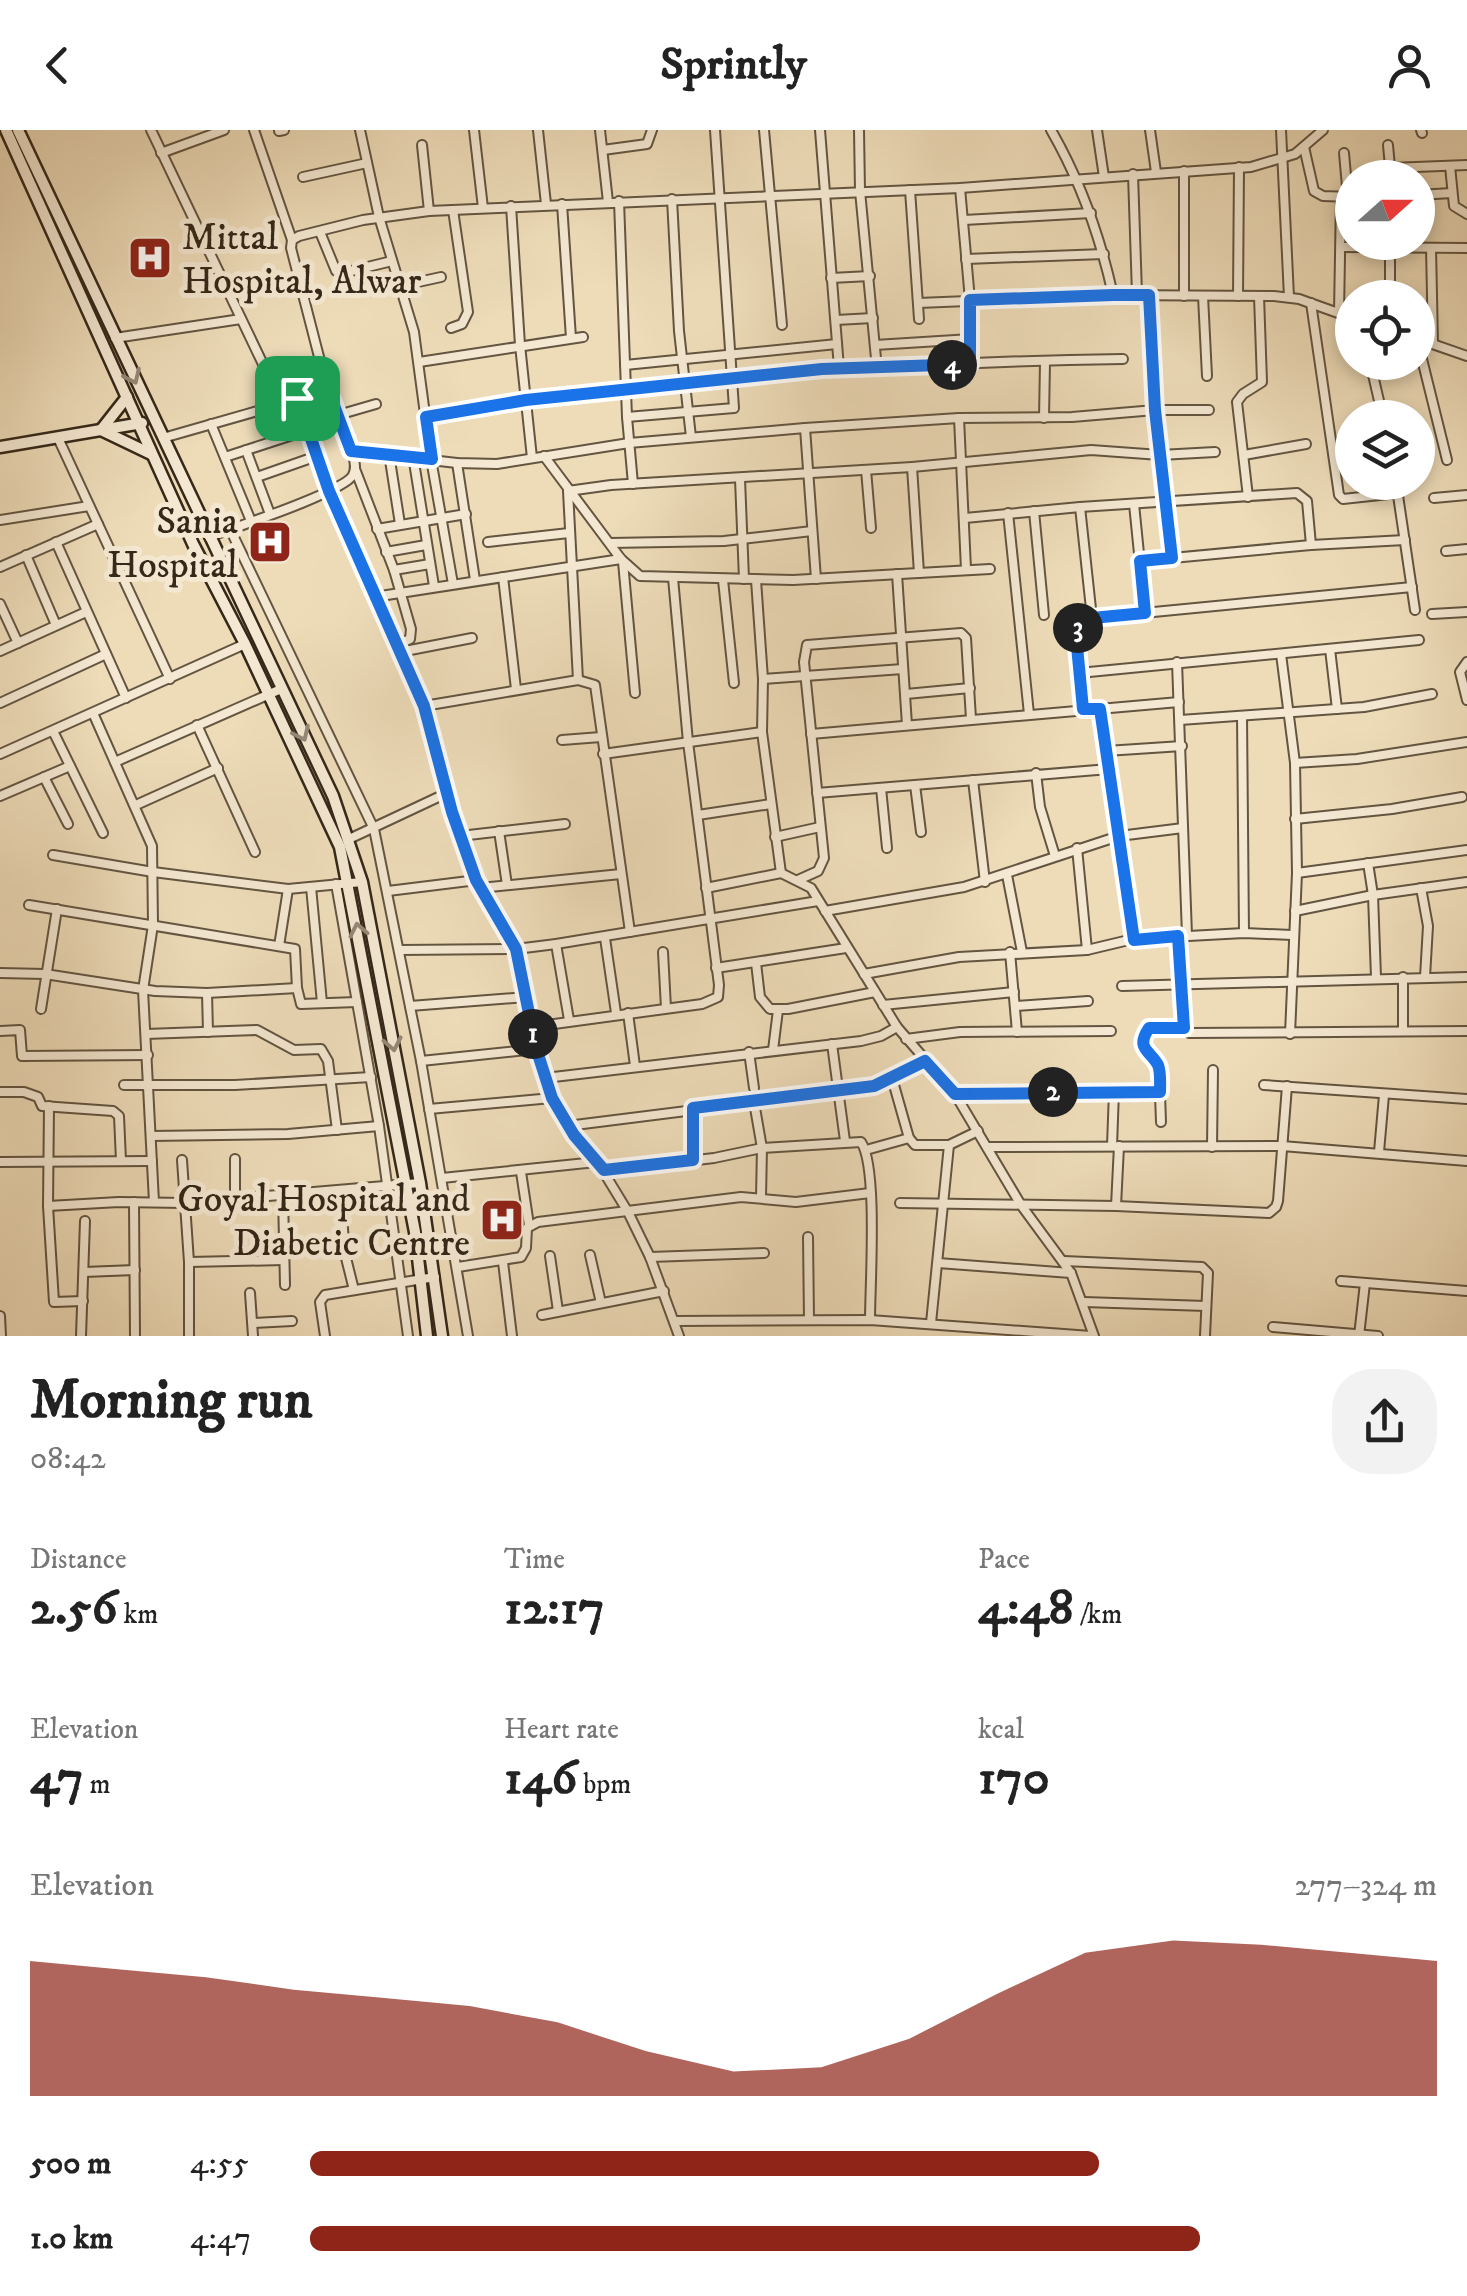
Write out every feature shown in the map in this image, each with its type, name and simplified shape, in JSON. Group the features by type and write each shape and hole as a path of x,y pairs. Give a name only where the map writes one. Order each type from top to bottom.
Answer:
{"main road":[{"path":"6,130 152,455 340,848 407,1184 427,1336"},
{"path":"18,130 333,796 349,839 362,882 420,1183 442,1336"},
{"path":"100,430 127,397"},
{"path":"0,447 154,420"},
{"path":"100,430 152,455"}],"street":[{"path":"151,130 282,404"},
{"path":"161,153 224,130"},
{"path":"254,130 292,240 326,384 394,570 412,636 398,648"},
{"path":"360,130 379,218 414,332 454,584"},
{"path":"474,130 484,208"},
{"path":"538,130 546,204"},
{"path":"600,130 608,202"},
{"path":"603,150 647,144 652,130"},
{"path":"627,417 734,408 715,130"},
{"path":"764,130 782,325"},
{"path":"820,130 839,368"},
{"path":"859,130 860,192 877,369"},
{"path":"1052,130 1091,213 1113,295"},
{"path":"1098,130 1104,177"},
{"path":"1150,130 1156,172"},
{"path":"1281,130 1289,297"},
{"path":"292,240 379,218 453,210 960,188 1239,167 1284,159 1323,130"},
{"path":"422,145 429,212"},
{"path":"1388,145 1389,160"},
{"path":"1304,147 1314,190 1335,197"},
{"path":"1344,153 1344,160"},
{"path":"303,177 367,163"},
{"path":"1435,168 1467,164"},
{"path":"1450,166 1456,210 1467,214"},
{"path":"1238,296 1239,167"},
{"path":"1184,170 1184,296"},
{"path":"1133,174 1137,294"},
{"path":"960,188 970,300 970,364"},
{"path":"910,190 919,319"},
{"path":"1435,194 1452,194"},
{"path":"672,199 682,359 692,437"},
{"path":"619,202 632,484"},
{"path":"562,204 570,338"},
{"path":"511,206 532,458"},
{"path":"450,328 466,320 468,312 453,210"},
{"path":"964,220 1091,213"},
{"path":"320,232 336,271 392,261"},
{"path":"1435,248 1467,248"},
{"path":"966,259 1104,254"},
{"path":"831,278 870,276"},
{"path":"400,286 441,278"},
{"path":"918,303 1137,294 1259,296 1289,297 1335,312"},
{"path":"1149,295 1155,410 1172,558"},
{"path":"1203,296 1207,376"},
{"path":"1248,497 1237,402 1262,382 1259,296"},
{"path":"1311,303 1335,468"},
{"path":"836,320 873,318"},
{"path":"115,338 240,319"},
{"path":"418,362 583,337"},
{"path":"876,345 972,338"},
{"path":"625,365 838,344"},
{"path":"1435,344 1467,356"},
{"path":"426,417 526,400 839,368 1123,359"},
{"path":"1044,418 1045,362"},
{"path":"1428,380 1447,460"},
{"path":"162,438 282,404 326,384"},
{"path":"297,398 329,491 424,706 460,836 478,884 516,949 536,1048 552,1098 568,1126 604,1170 628,1212 664,1291 679,1336"},
{"path":"338,415 376,404"},
{"path":"351,451 497,464 629,443 805,428 958,418 1209,410"},
{"path":"958,418 966,569"},
{"path":"211,424 251,522"},
{"path":"805,428 816,579"},
{"path":"225,457 308,430"},
{"path":"58,438 170,679"},
{"path":"1244,454 1306,444"},
{"path":"246,450 270,514"},
{"path":"568,491 1091,450 1160,455 1215,452"},
{"path":"389,454 400,524"},
{"path":"257,478 317,456"},
{"path":"413,456 434,586"},
{"path":"544,456 622,560 640,576 816,579 990,568"},
{"path":"457,463 476,580"},
{"path":"912,467 919,573"},
{"path":"209,537 329,491 352,477 355,469"},
{"path":"866,470 871,528"},
{"path":"740,479 744,579"},
{"path":"568,491 578,680"},
{"path":"965,518 1080,507 1303,495 1309,507 1311,544"},
{"path":"1435,498 1467,495"},
{"path":"1399,500 1415,610"},
{"path":"1134,504 1145,613"},
{"path":"0,520 89,506"},
{"path":"1080,507 1092,618"},
{"path":"1034,511 1044,616"},
{"path":"377,529 466,514"},
{"path":"1008,514 1029,714"},
{"path":"0,567 98,524"},
{"path":"230,529 374,829 400,950 468,1336"},
{"path":"610,543 742,540 812,532"},
{"path":"488,542 569,533"},
{"path":"1140,561 1311,544 1405,540"},
{"path":"56,542 126,698"},
{"path":"386,552 426,545"},
{"path":"1446,551 1467,549"},
{"path":"26,555 56,625"},
{"path":"374,597 622,560"},
{"path":"622,560 635,693"},
{"path":"394,570 430,564"},
{"path":"897,574 907,725"},
{"path":"503,576 516,689"},
{"path":"532,1026 715,1000 719,992 672,578"},
{"path":"724,580 734,682"},
{"path":"756,580 763,679 762,732 781,873"},
{"path":"1083,709 1077,630 1092,618 1412,587"},
{"path":"0,604 18,642"},
{"path":"0,652 86,612"},
{"path":"1432,614 1467,612"},
{"path":"798,880 823,865 804,649 811,644 964,634 971,720"},
{"path":"398,648 472,638"},
{"path":"1079,673 1419,640"},
{"path":"0,754 245,644"},
{"path":"1330,649 1337,709"},
{"path":"0,703 106,654"},
{"path":"1281,654 1295,763 1297,873 1290,1034"},
{"path":"1177,662 1184,828 1184,1028"},
{"path":"1467,662 1460,672 1467,700"},
{"path":"763,679 904,668"},
{"path":"424,706 578,680 592,682 597,689 630,932"},
{"path":"906,694 970,688"},
{"path":"115,762 281,689"},
{"path":"1180,720 1337,709 1432,694"},
{"path":"811,734 1180,702"},
{"path":"1100,709 1134,940"},
{"path":"93,713 152,846 153,925 143,990 154,1202"},
{"path":"1242,716 1244,933"},
{"path":"197,725 256,852"},
{"path":"53,731 103,833"},
{"path":"603,754 762,732"},
{"path":"562,740 601,737"},
{"path":"1295,763 1357,760 1467,742"},
{"path":"1106,751 1182,746"},
{"path":"0,796 70,766"},
{"path":"136,804 218,768"},
{"path":"817,793 1109,769"},
{"path":"1036,774 1040,808 1055,856"},
{"path":"44,777 68,824"},
{"path":"973,780 985,882"},
{"path":"915,785 921,832"},
{"path":"881,788 887,848"},
{"path":"349,839 447,793"},
{"path":"1296,819 1462,797"},
{"path":"698,815 770,804"},
{"path":"460,836 565,824"},
{"path":"775,838 820,827"},
{"path":"825,911 985,882 1119,836 1184,828"},
{"path":"499,831 507,885"},
{"path":"1078,848 1087,950"},
{"path":"1297,873 1467,850"},
{"path":"54,854 288,890 362,882"},
{"path":"1368,863 1376,978"},
{"path":"675,1321 870,1320 931,1323 984,1332 1093,1336 1084,1302 1064,1261 1021,1205 955,1094 896,1027 810,888 781,873 706,888"},
{"path":"388,891 620,874"},
{"path":"1007,874 1022,952"},
{"path":"1295,912 1373,895 1467,882"},
{"path":"336,884 379,1126 408,1336"},
{"path":"311,887 322,1003"},
{"path":"1421,888 1428,926 1424,977"},
{"path":"279,946 288,890"},
{"path":"400,950 516,949 605,938 818,901"},
{"path":"30,905 295,949 301,1004 357,1002"},
{"path":"41,1009 57,909"},
{"path":"864,974 959,957 1087,950 1183,935 1292,935"},
{"path":"605,938 616,1013"},
{"path":"556,944 568,1020"},
{"path":"716,968 846,948"},
{"path":"663,952 666,1008"},
{"path":"1010,952 1017,1032"},
{"path":"756,963 760,996 770,1009 875,992"},
{"path":"0,973 45,974 143,990 206,993 297,988"},
{"path":"1402,977 1403,1030"},
{"path":"1122,986 1467,977"},
{"path":"883,1006 1014,992"},
{"path":"206,993 208,1032"},
{"path":"410,1006 526,997"},
{"path":"1016,1006 1088,1001"},
{"path":"772,1050 778,1010"},
{"path":"628,1013 634,1066"},
{"path":"545,1078 871,1039 896,1027"},
{"path":"1161,1122 1158,1066 1145,1052 1145,1032 1153,1027 1184,1028 1194,1034 1467,1031"},
{"path":"0,1031 20,1030 22,1056 148,1055"},
{"path":"146,1034 257,1030 294,1050 321,1050 327,1056 337,1130"},
{"path":"906,1039 960,1032 1111,1031"},
{"path":"832,1044 845,1141"},
{"path":"420,1061 536,1048"},
{"path":"750,1052 754,1088"},
{"path":"568,1126 874,1086 925,1061"},
{"path":"1212,1147 1213,1070"},
{"path":"124,1085 371,1078"},
{"path":"892,1078 909,1138 915,1145 949,1144 978,1131"},
{"path":"1264,1085 1467,1099"},
{"path":"900,1203 1273,1212 1278,1201 1287,1086"},
{"path":"1114,1091 1116,1206"},
{"path":"0,1092 24,1092 38,1097 42,1106 117,1113 122,1161"},
{"path":"955,1094 1160,1092"},
{"path":"1379,1152 1384,1095"},
{"path":"429,1110 552,1098"},
{"path":"754,1102 762,1148 761,1198"},
{"path":"49,1106 48,1206 54,1302 83,1301"},
{"path":"693,1108 693,1160"},
{"path":"150,1136 379,1126"},
{"path":"866,1150 909,1138"},
{"path":"604,1170 762,1148 862,1142 870,1193 870,1320"},
{"path":"931,1323 949,1144"},
{"path":"987,1147 1282,1146 1467,1161"},
{"path":"235,1159 235,1199"},
{"path":"182,1160 189,1336"},
{"path":"0,1162 152,1161"},
{"path":"442,1178 596,1162"},
{"path":"458,1267 515,1260 524,1252 529,1225 521,1172"},
{"path":"48,1206 185,1203 420,1183"},
{"path":"340,1191 345,1254 354,1290"},
{"path":"529,1225 741,1196 796,1202 870,1193"},
{"path":"283,1195 285,1285"},
{"path":"134,1202 135,1336"},
{"path":"81,1336 85,1222"},
{"path":"808,1238 809,1320"},
{"path":"650,1257 764,1253"},
{"path":"590,1255 601,1303"},
{"path":"550,1256 558,1312"},
{"path":"189,1262 284,1260"},
{"path":"1064,1261 1202,1267 1208,1273 1205,1336"},
{"path":"503,1262 512,1336"},
{"path":"938,1263 1071,1273"},
{"path":"84,1272 134,1270"},
{"path":"324,1336 321,1298 435,1277"},
{"path":"1341,1281 1467,1291"},
{"path":"1359,1335 1364,1283"},
{"path":"542,1315 664,1291"},
{"path":"250,1293 253,1336"},
{"path":"1084,1302 1206,1306"},
{"path":"0,1316 1,1336"},
{"path":"253,1323 292,1321"},
{"path":"1273,1327 1378,1336"}],"place":[{"name":"Mittal Hospital, Alwar","path":"150,258"},
{"name":"Sania Hospital","path":"270,542"},
{"name":"Goyal Hospital and Diabetic Centre","path":"502,1220"}],"route":[{"path":"1149,295 1155,410 1172,558 1140,561 1145,613 1092,618 1081,623 1076,636 1083,709 1100,709 1134,940 1178,936 1184,1028 1149,1028 1144,1036 1145,1052 1158,1066 1160,1092 955,1094 925,1061 883,1083 862,1089 693,1108 693,1160 604,1170 574,1135 552,1098 536,1048 516,949 476,880 452,812 424,706 329,491 297,398 326,384 351,451 432,459 426,417 526,400 822,369 970,364 970,300 1149,295"}]}
